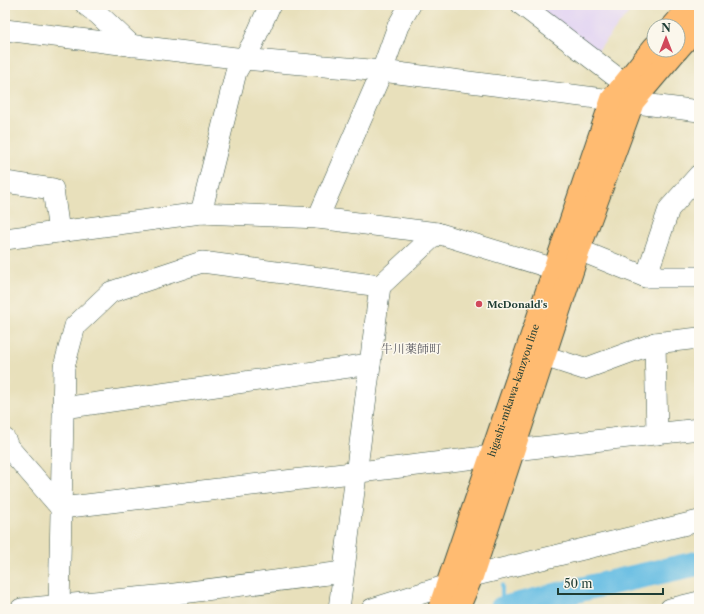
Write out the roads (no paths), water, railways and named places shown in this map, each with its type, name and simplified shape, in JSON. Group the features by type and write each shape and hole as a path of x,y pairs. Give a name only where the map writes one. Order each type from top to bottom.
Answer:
{"main road":[{"name":"higashi-mikawa-kanzyou line","path":"686,38 691,5"},
{"name":"higashi-mikawa-kanzyou line","path":"455,593 492,456 555,269 623,95 647,58"},
{"name":"higashi-mikawa-kanzyou line","path":"455,593 514,450 579,250 623,95 664,58"}],"street":[{"path":"86,5 98,14 132,46"},
{"path":"318,218 382,71 398,26 410,5"},
{"path":"522,5 623,95"},
{"path":"201,213 236,72 253,43 268,6"},
{"path":"5,30 244,59 623,95 699,111"},
{"path":"5,182 53,189 59,232"},
{"path":"646,277 669,209 695,185"},
{"path":"5,239 201,213 318,218 437,233 555,269"},
{"path":"339,609 380,286 437,233"},
{"path":"579,250 646,277 699,277"},
{"path":"59,607 64,367 75,326 111,292 202,262 380,286"},
{"path":"544,356 584,369 655,343 699,338"},
{"path":"655,343 657,434"},
{"path":"63,408 370,364"},
{"path":"60,508 492,456 514,450 699,429"},
{"path":"6,446 60,508"},
{"path":"372,609 455,593 699,521"},
{"path":"21,609 59,607 167,595 343,572"},
{"path":"670,609 699,602"}],"waterway":[{"path":"502,609 582,589 699,563"},
{"path":"502,585 502,609"}],"place":[{"name":"McDonald's","path":"479,304"}],"district":[{"name":"牛川薬師町","path":"411,348"}]}
